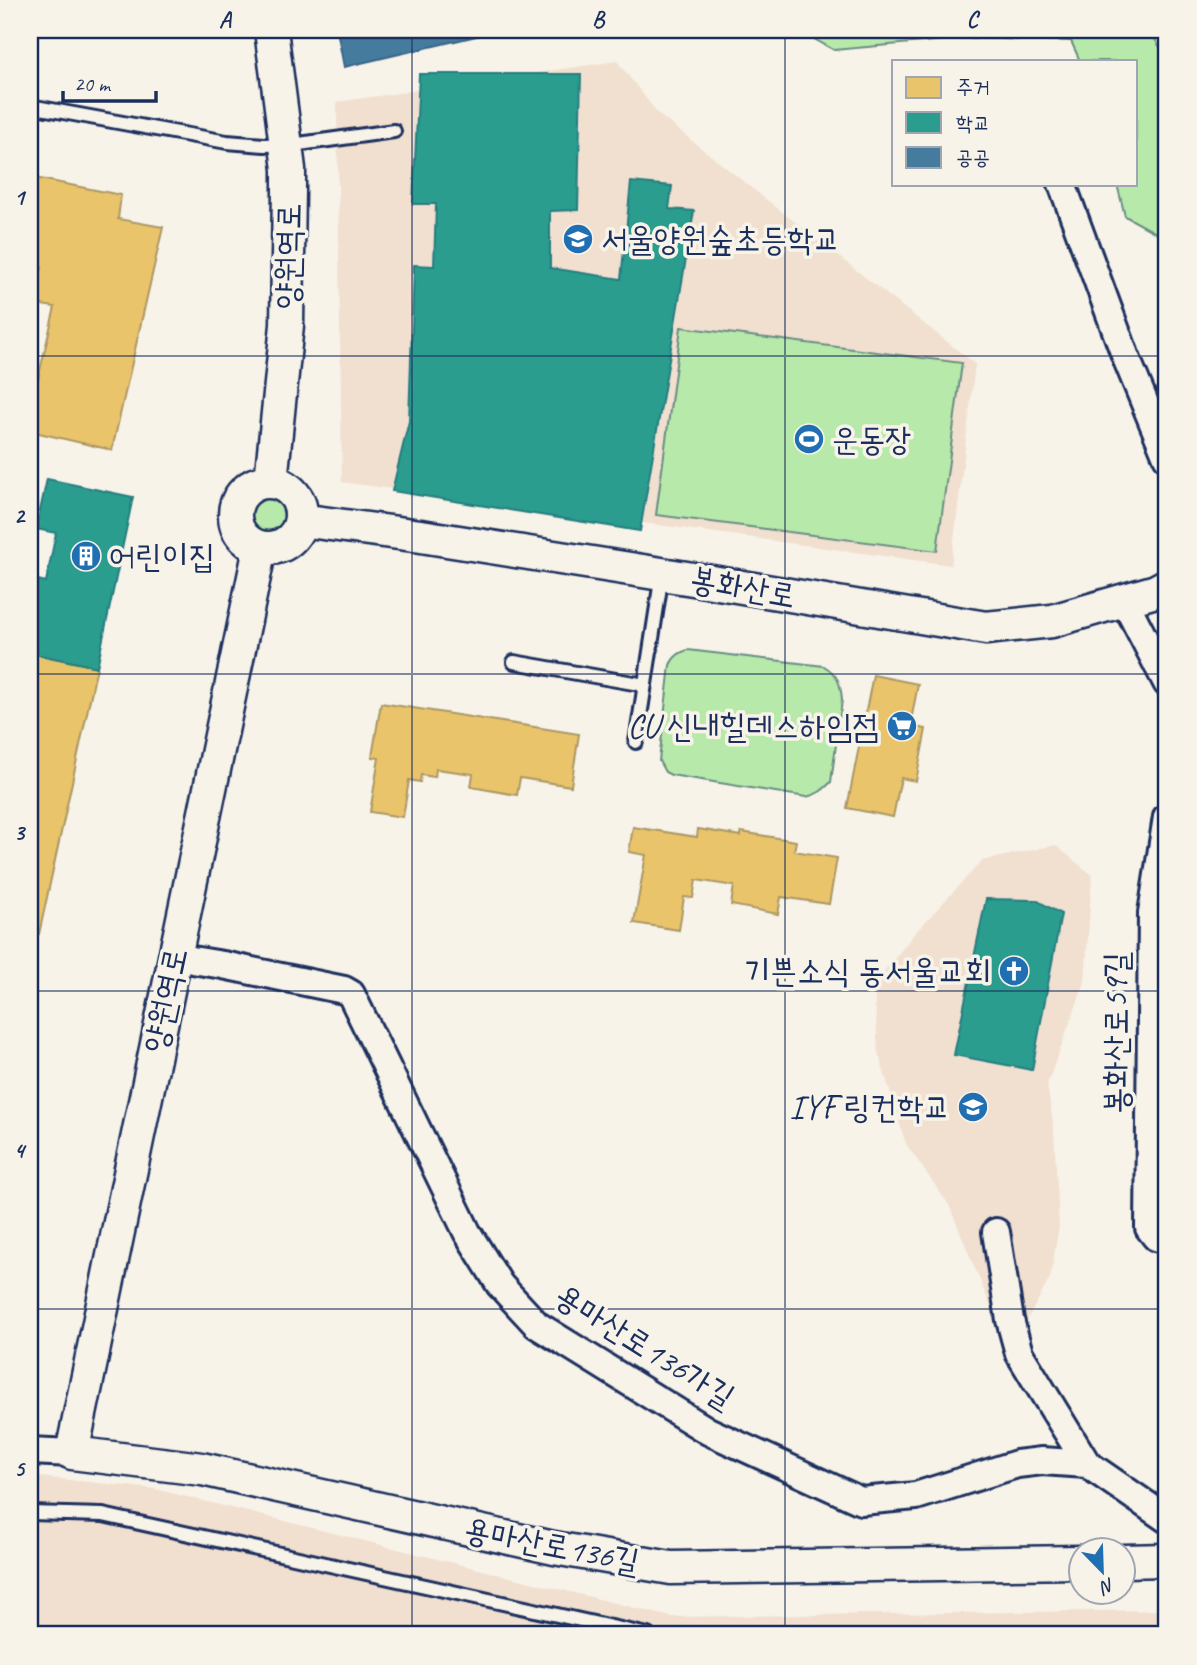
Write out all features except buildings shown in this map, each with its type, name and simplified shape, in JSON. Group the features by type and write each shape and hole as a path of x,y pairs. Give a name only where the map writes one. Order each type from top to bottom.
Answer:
{"street":[{"name":"양원역로","path":"271,30 289,169 287,325 271,481"},
{"path":"1063,186 1125,355 1167,457"},
{"path":"271,481 291,489 308,521 282,545 260,548 250,544 242,536 234,515 241,495 260,482 271,481"},
{"name":"봉화산로","path":"308,521 662,574 986,628 1052,621 1156,591 1167,585"},
{"name":"양원역로","path":"72,1453 260,548"},
{"path":"1124,600 1167,683"},
{"name":"봉화산로59길","path":"1167,817 1165,846 1152,913 1159,1038 1149,1228 1156,1237 1167,1241"},
{"name":"용마산로136가길","path":"174,957 344,990 351,994 467,1233 500,1285 537,1325 708,1431 861,1501 916,1496 1017,1464 1042,1461 1087,1464"},
{"path":"996,1232 1010,1320 1019,1353 1087,1464 1167,1519"},
{"name":"용마산로136길","path":"30,1451 72,1453 202,1469 554,1548 671,1568 1068,1562"},
{"path":"1138,1561 1167,1560"}],"lane":[{"path":"30,106 227,142 264,145 299,144 394,131"},
{"path":"636,742 662,574"},
{"path":"514,662 645,685"},
{"path":"30,1513 103,1515 648,1635"}],"shaded area":[{"name":"서울양원숲초등학교","path":"617,61 658,114 975,364 951,565 342,482 337,102"},
{"name":"IYF 링컨학교","path":"1055,845 1092,875 1085,982 1047,1084 1054,1130 1059,1226 1050,1278 1016,1340 1004,1339 949,1205 906,1144 878,1052 874,984 914,934 982,861"},
{"path":"30,1476 155,1489 671,1617 1167,1610 1167,1635 30,1635"}],"green space":[{"path":"798,30 1149,30 1167,58 1167,239 1125,216 1118,186 1138,186 1138,60 1080,60 1071,41 967,38 834,50"},
{"name":"운동장","path":"681,327 962,363 937,551 656,515"},
{"path":"268,494 283,501 290,516 283,531 268,538 253,531 246,516 253,501"},
{"path":"688,650 824,666 833,673 840,685 842,700 831,782 820,792 806,797 665,772 659,761 670,665 677,655"}],"place":[{"name":"서울양원숲초등학교","path":"578,239"},
{"name":"운동장","path":"809,439"},
{"name":"어린이집","path":"86,556"},
{"name":"CU 신내힐데스하임점","path":"902,726"},
{"name":"기쁜소식 동서울교회","path":"1014,971"},
{"name":"IYF 링컨학교","path":"973,1107"}]}
